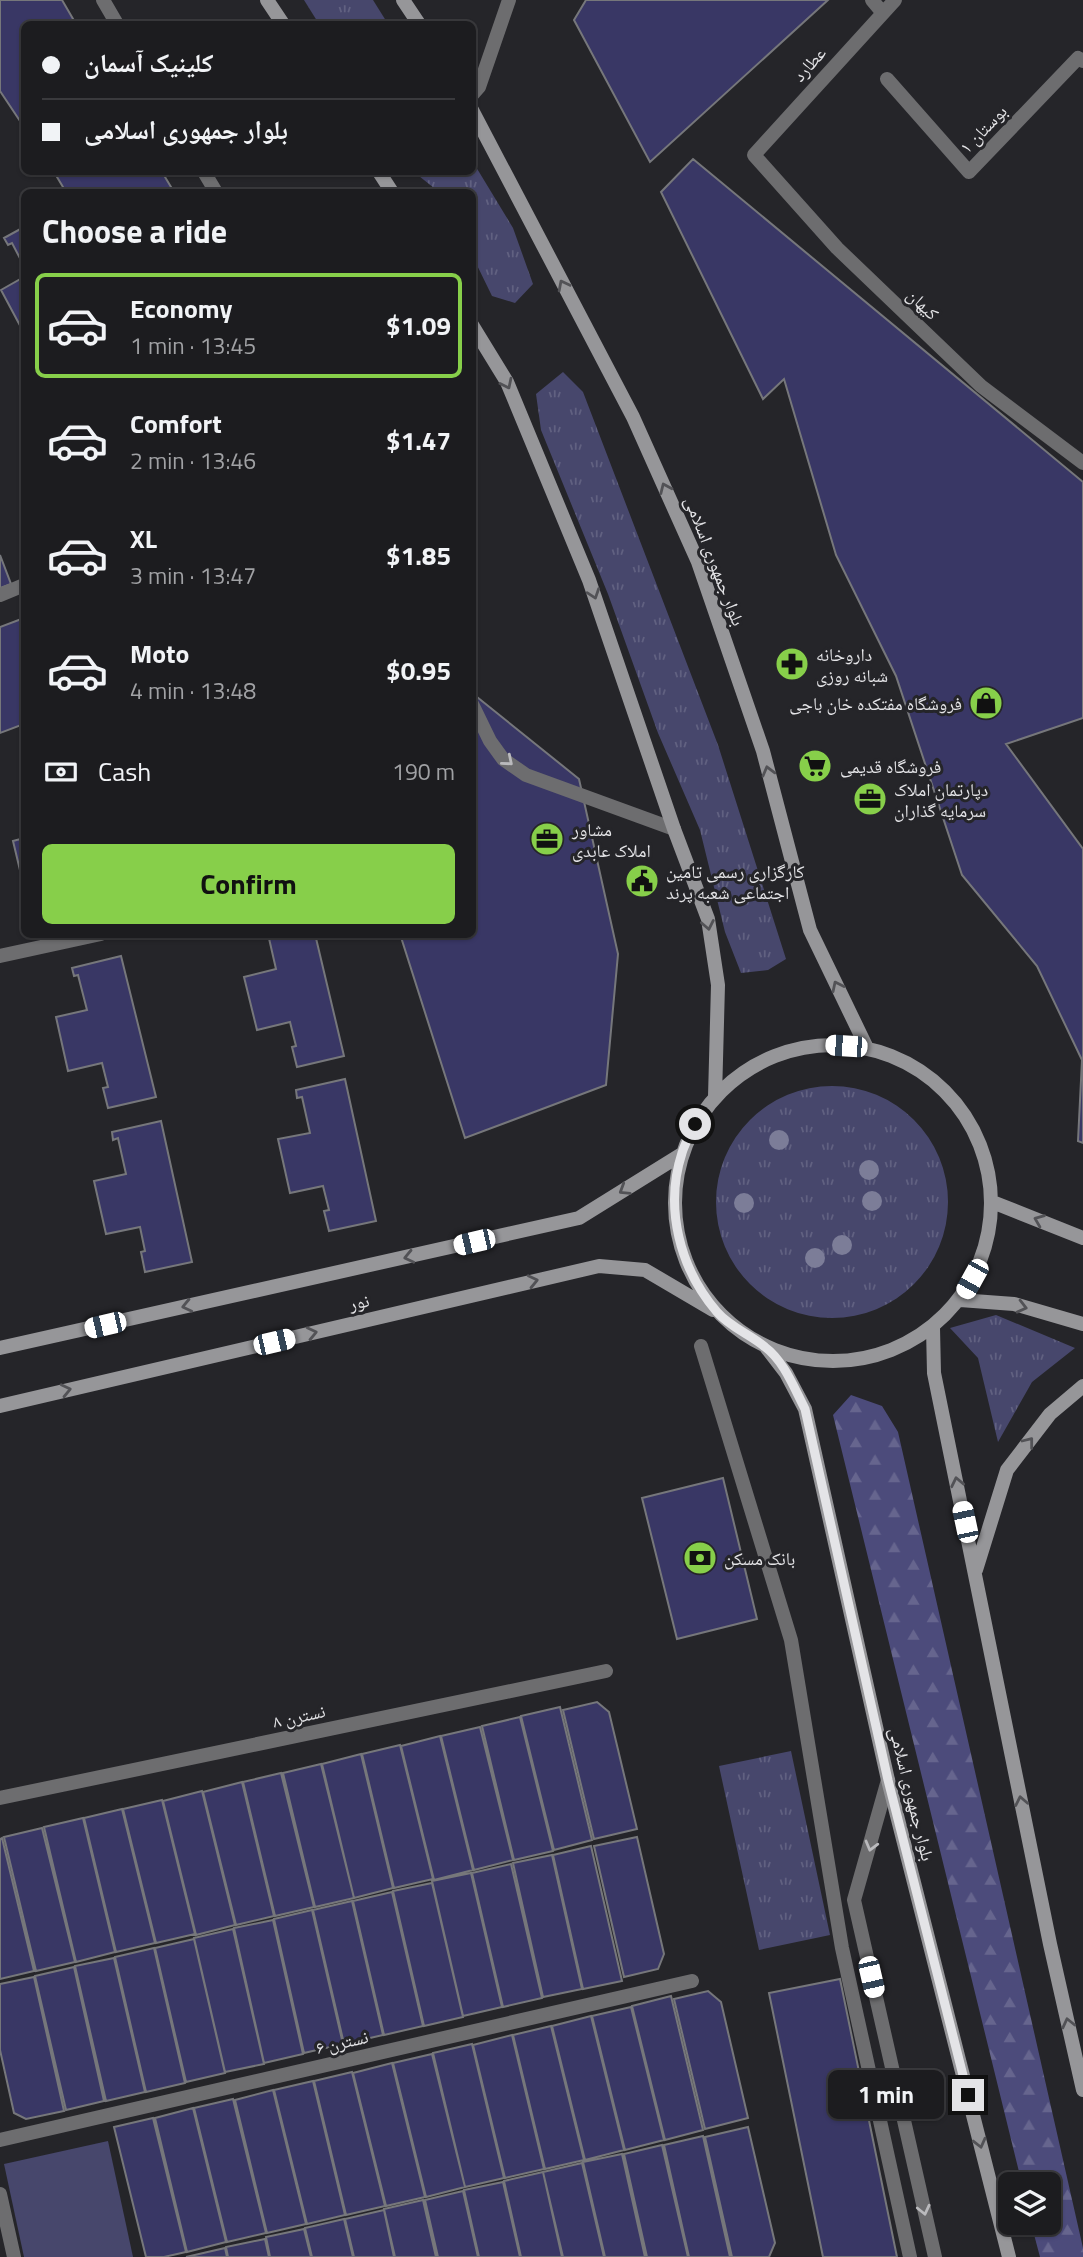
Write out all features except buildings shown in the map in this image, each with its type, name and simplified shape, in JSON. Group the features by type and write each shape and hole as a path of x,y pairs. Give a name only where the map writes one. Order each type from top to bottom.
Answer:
{"main road":[{"path":"267,0 281,21"},
{"path":"403,0 417,21"},
{"name":"بلوار جمهوری اسلامی","path":"476,118 633,417 698,562 763,751 810,930 867,1048"},
{"path":"476,332 507,382 589,580 674,829 708,919 718,985 715,1097"},
{"path":"826,1045 867,1048 909,1063 945,1090 972,1125 989,1166 995,1203 984,1258 960,1300 933,1328 895,1350 852,1361 808,1360 766,1347 740,1332 718,1313 693,1278 678,1238 674,1196 682,1154 695,1124 715,1097 747,1070 785,1052 826,1045"},
{"name":"نور","path":"0,1348 579,1218 682,1154"},
{"path":"995,1203 1083,1238"},
{"name":"نور","path":"0,1406 599,1266 645,1270 718,1313"},
{"path":"960,1300 1014,1304 1083,1324"},
{"path":"933,1328 934,1373 1050,1944 1083,2090"},
{"name":"بلوار جمهوری اسلامی","path":"766,1347 786,1373 805,1409 888,1780 1009,2257"},
{"path":"975,1571 1007,1469 1050,1414 1083,1386"}],"street":[{"path":"103,0 115,21"},
{"path":"476,90 509,0"},
{"path":"872,0 882,12"},
{"name":"عطارد","path":"754,155 895,0"},
{"name":"بوستان ۱","path":"887,79 969,172 1078,58 1083,61"},
{"name":"کیهان","path":"754,155 837,247 981,386 1083,463"},
{"path":"0,595 21,587"},
{"path":"476,712 503,760 526,775 674,829"},
{"path":"0,956 83,938"},
{"path":"701,1346 791,1640 842,1948 910,2257"},
{"name":"نسترن ۸","path":"0,1798 606,1671"},
{"path":"888,1780 854,1900 934,2257"},
{"name":"نسترن ۶","path":"0,2140 692,1981"},
{"path":"0,2194 14,2257"}],"green space":[{"path":"304,0 373,0 386,21 317,21"},
{"path":"476,167 513,228 533,284 515,303 492,296 476,263 476,189 435,189 418,175 476,175"},
{"path":"563,372 583,392 718,745 786,959 768,970 741,973 725,932 700,830 658,733 608,594 541,430 536,394"},
{"path":"832,1086 876,1095 914,1120 939,1158 948,1202 939,1246 914,1284 876,1309 832,1318 788,1309 750,1284 725,1246 716,1202 725,1158 750,1120 788,1095"},
{"path":"996,1315 1075,1348 1032,1382 998,1442 978,1358 950,1328"},
{"path":"851,1395 882,1406 898,1432 1083,2257 1040,2257 1034,2235 1061,2235 1061,2172 1019,2172 833,1415"},
{"path":"791,1751 830,1935 759,1950 719,1766"},
{"path":"108,2141 133,2257 24,2257 4,2164"}],"place":[{"name":"داروخانه شبانه روزی","path":"792,664"},
{"name":"فروشگاه مفتکده خان باجی","path":"986,703"},
{"name":"فروشگاه قدیمی","path":"815,766"},
{"name":"دپارتمان املاک سرمایه گذاران","path":"870,799"},
{"name":"مشاور املاک عابدی","path":"547,839"},
{"name":"کارگزاری رسمی تامین اجتماعی شعبه پرند","path":"642,881"},
{"name":"بانک مسکن","path":"700,1558"}],"route":[{"path":"695,1124 682,1154 674,1196 678,1238 693,1278 718,1313 740,1332 766,1347 786,1373 805,1409 888,1780 968,2095"}]}
